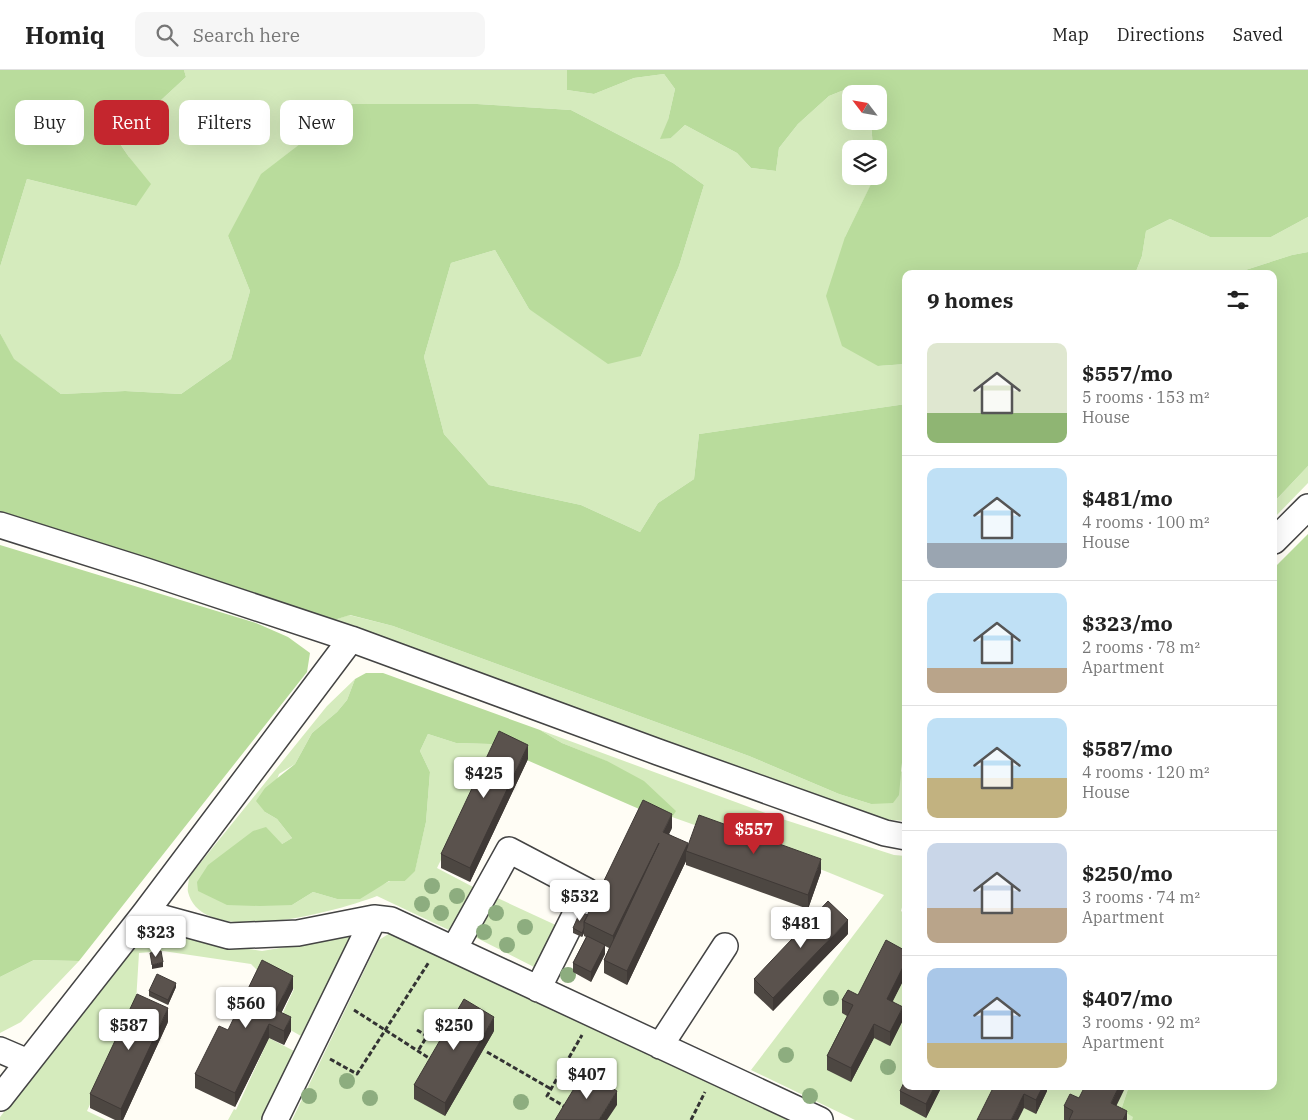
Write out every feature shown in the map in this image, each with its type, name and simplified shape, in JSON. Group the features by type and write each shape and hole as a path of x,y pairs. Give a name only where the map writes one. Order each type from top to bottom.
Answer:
{"lane":[{"path":"1277,538 1308,507"},
{"path":"0,526 146,570 351,639 713,772 885,833 902,836"},
{"path":"0,1098 145,913 351,639"},
{"path":"448,946 509,850 587,891 538,989"},
{"path":"145,913 229,936 298,933 374,918 391,920 820,1120"},
{"path":"275,1120 374,918"},
{"path":"660,1046 725,946"},
{"path":"0,1050 28,1062"}],"path":[{"path":"310,1047 357,1074 385,1030 448,946"},
{"path":"335,998 432,1060"},
{"path":"563,1114 567,1108 547,1096 593,1014"},
{"path":"417,1030 427,1036 418,1051"},
{"path":"487,1052 551,1089"},
{"path":"691,1120 716,1072"}],"green space":[{"path":"0,70 184,70 186,77 161,100 94,100 94,145 121,145 151,184 136,206 27,179 0,267"},
{"path":"184,70 567,70 567,90 594,94 634,78 664,74 675,89 668,120 671,138 685,125 737,153 751,168 776,171 779,148 798,124 829,96 842,91 842,130 872,130 872,140 842,140 842,185 871,185 845,237 878,366 902,364 902,405 699,434 694,479 658,503 640,532 581,505 489,485 444,434 424,357 451,263 495,250 529,309 641,356 679,266 704,185 673,163 571,110 477,104 228,236 250,291 231,359 181,394 125,391 61,394 13,359 0,333 0,267 27,179 136,206 129,157 121,145 169,145 169,100 161,100 186,77"},
{"path":"567,70 1308,70 1308,217 1271,237 1210,237 1170,219 1146,231 1142,256 1137,270 902,270 902,364 878,366 842,346 826,296 845,237 871,185 887,185 887,140 872,140 872,130 888,130 888,85 842,85 842,91 829,96 798,124 779,148 776,171 751,168 737,153 685,125 671,138 660,139 668,120 675,89 664,74 634,78 594,94 567,90"},
{"path":"353,104 477,104 571,110 673,163 704,185 679,266 641,356 608,364 529,309 495,250 451,263 424,357 444,434 489,485 581,505 640,532 658,503 694,479 699,434 902,405 902,763 899,795 893,803 871,804 839,794 749,756 393,626 350,615 331,621 0,515 0,333 14,359 61,394 125,391 181,394 231,359 250,291 228,236 261,174 299,145 353,145"},
{"path":"1308,217 1308,252 1292,255 1245,270 1137,270 1142,256 1146,231 1170,219 1210,237 1271,237"},
{"path":"1308,252 1308,466 1277,499 1277,270 1245,270 1292,255"},
{"path":"1308,466 1308,483 1277,515 1277,499"},
{"path":"1308,534 1308,1120 1132,1120 1133,1117 1121,1110 1128,1090 1277,1090 1277,565"},
{"path":"0,545 256,623 288,637 310,653 307,672 79,961 34,960 0,977"},
{"path":"349,615 393,626 749,756 839,794 871,804 902,771 902,821 865,818 331,621"},
{"path":"366,673 383,673 540,730 562,743 607,761 644,781 676,811 669,822 490,744 456,743 428,734 420,751 430,772 426,822 415,871 405,881 389,881 360,899 337,899 313,892 292,905 227,905 198,891 197,882 208,865 253,831 266,827 282,844 292,838 277,819 265,812 256,801 265,788 295,764 312,733 337,712 347,700 355,679"},
{"path":"355,679 347,700 337,712 312,733 295,764 279,774 265,812 277,819 292,838 282,844 227,905 292,905 313,892 337,899 375,888 390,881 405,881 415,870 426,822 430,772 420,751 428,734 456,743 490,744 496,747 437,868 475,888 451,931 377,896 334,909 274,921 244,922 218,919 199,909 188,892 189,877 327,706"},
{"path":"540,730 779,818 894,855 902,856 902,1090 1128,1090 1121,1110 1134,1117 1132,1120 855,1120 751,1070 884,895 825,871 672,817 675,811 606,761 562,743"},
{"path":"491,895 560,927 538,969 469,934"},
{"path":"150,929 172,929 208,943 262,951 351,936 301,1036 278,1023 294,989 259,972 251,964 163,951 139,953 136,1002 87,1111 106,1120 0,1120 0,1117 141,935"},
{"path":"390,933 788,1120 292,1120 379,940"},
{"path":"34,960 79,961 21,1022 0,1033 0,977"},
{"path":"269,1038 294,1051 262,1120 228,1120 234,1109 236,1110"}],"building":[{"path":"499,731 528,745 470,868 441,854"},
{"path":"643,800 672,814 663,832 688,843 627,971 604,960 659,843 613,936 584,922"},
{"path":"699,815 821,859 808,895 686,851"},
{"path":"828,901 848,920 773,998 754,979"},
{"path":"580,912 588,915 584,922 582,933 573,928"},
{"path":"587,936 605,945 591,972 573,963"},
{"path":"886,940 902,949 902,969 887,999 902,1006 902,1009 890,1032 874,1024 851,1068 827,1056 853,1005 842,1000 848,990 858,995"},
{"path":"161,951 163,962 152,965 150,953"},
{"path":"262,960 293,976 276,1010 291,1017 284,1031 269,1024 235,1093 195,1074 219,1026 228,1030"},
{"path":"157,974 176,983 168,1000 149,991"},
{"path":"137,994 168,1008 121,1109 90,1094"},
{"path":"464,999 494,1017 445,1103 414,1085"},
{"path":"584,1072 617,1091 599,1120 555,1120"},
{"path":"902,1087 902,1090 933,1090 926,1104 900,1091"},
{"path":"992,1090 1041,1090 1036,1100 1024,1094 1011,1120 977,1120"},
{"path":"1083,1090 1117,1090 1111,1103 1127,1111 1123,1120 1069,1120 1073,1111 1064,1106 1070,1094 1079,1098"}]}
